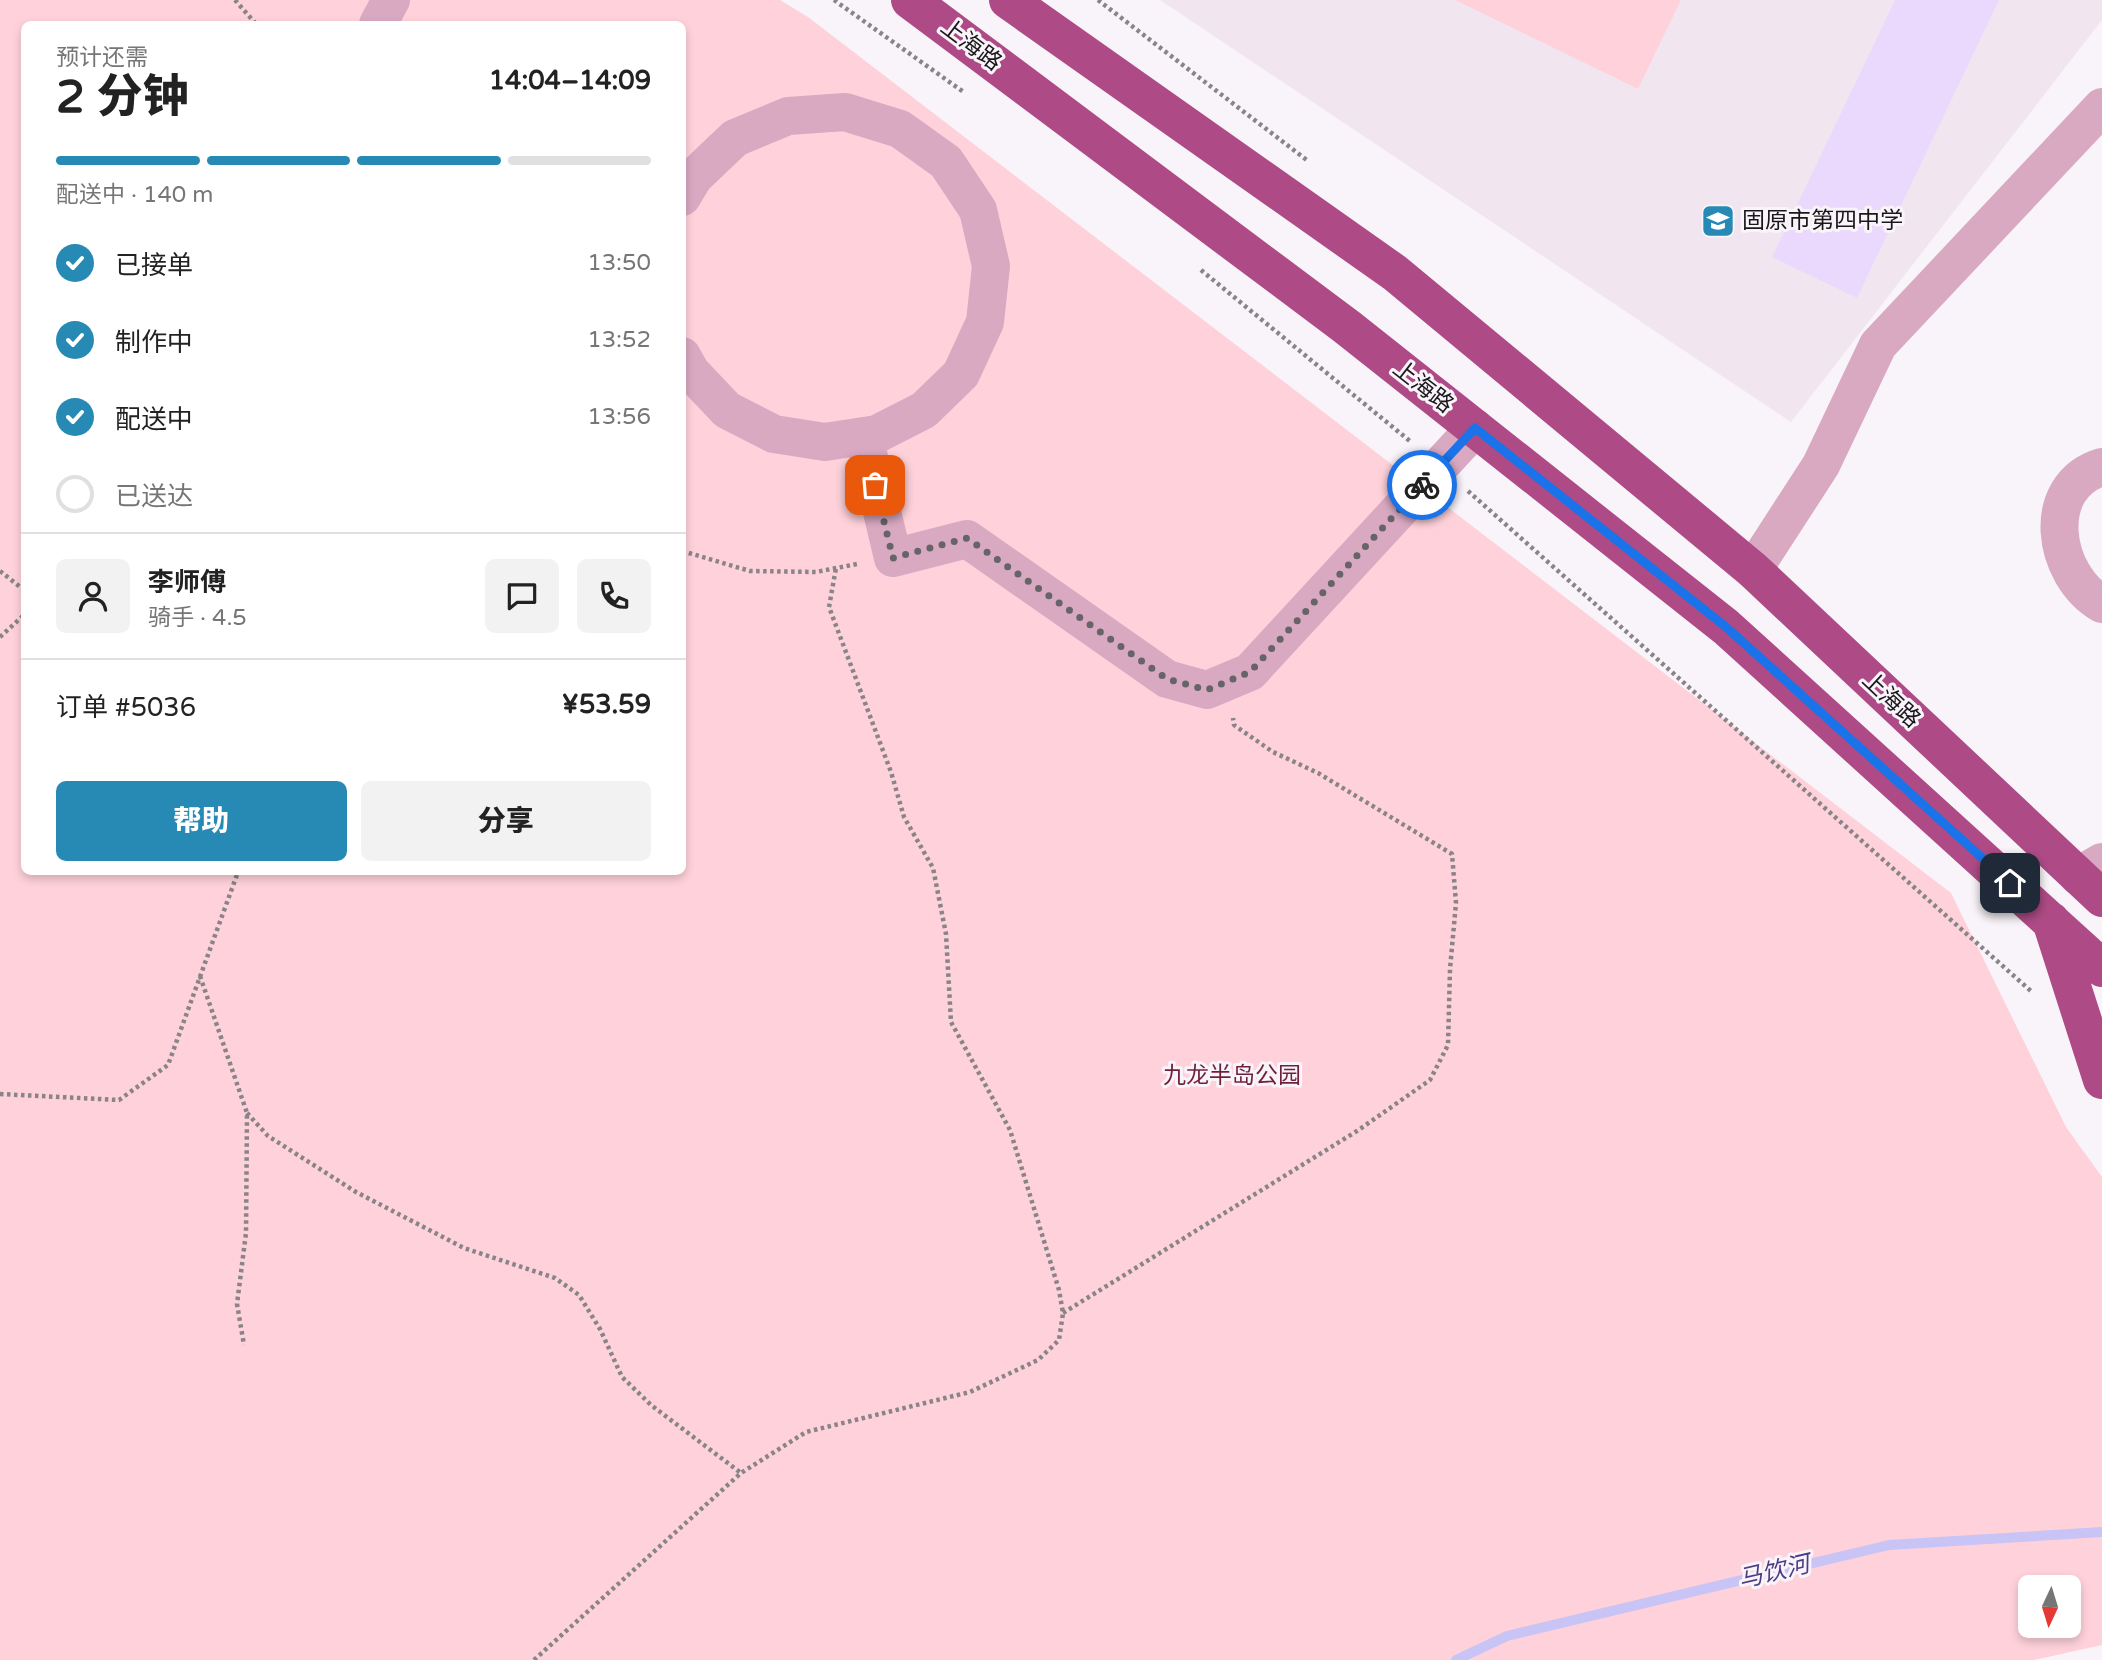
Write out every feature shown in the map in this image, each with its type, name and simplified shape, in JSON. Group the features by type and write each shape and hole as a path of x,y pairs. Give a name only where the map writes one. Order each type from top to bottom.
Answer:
{"highway":[{"name":"上海路","path":"910,0 1347,327 1726,627 2102,968"},
{"name":"上海路","path":"1008,0 1395,273 1753,570 2094,878"},
{"path":"2050,919 2102,1080"}],"street":[{"path":"380,21 391,0"},
{"path":"1753,570 1821,465 1878,345 2102,107"},
{"path":"686,190 694,177 735,138 788,116 845,112 900,129 946,162 978,210 991,266 985,322 961,374 924,410 877,434 825,442 774,433 727,410 686,363"},
{"path":"864,436 893,558 967,538 1167,679 1207,690 1250,672 1475,428"},
{"path":"2102,467 2084,472 2071,489 2059,528 2061,549 2067,568 2078,585 2102,604"}],"path":[{"path":"235,0 253,21"},
{"path":"834,0 966,94"},
{"path":"1195,264 1440,466 2038,998"},
{"path":"686,552 750,571 816,572 893,558"},
{"path":"534,1660 741,1473 806,1432 970,1392 1038,1360 1059,1340 1063,1313 1059,1290 1010,1130 951,1022 946,934 933,868 904,817 891,772 829,607 836,568"},
{"path":"0,571 21,588"},
{"path":"0,637 21,618"},
{"path":"1063,1313 1357,1131 1430,1080 1448,1045 1450,969 1456,903 1452,854 1318,773 1273,752 1234,725 1225,682"},
{"path":"0,1094 119,1100 168,1065 237,875"},
{"path":"200,975 247,1113 246,1233 237,1304 244,1345"},
{"path":"247,1113 268,1136 356,1192 464,1248 555,1278 579,1295 600,1329 622,1377 651,1405 741,1473"}],"shaded area":[{"name":"固原市第四中学","path":"1160,0 2102,0 2102,20 1791,422"}],"green space":[{"name":"九龙半岛公园","path":"0,0 780,0 808,17 1951,893 2066,1127 2102,1177 2102,1645 2034,1660 0,1660"},
{"path":"1455,0 1681,0 1638,89"}],"building":[{"path":"1895,0 1999,0 1857,298 1772,257"}],"waterway":[{"name":"马饮河","path":"1456,1660 1507,1636 1889,1545 2102,1532"}],"way so far":[{"path":"875,485 893,558 967,538 1167,679 1207,690 1250,672 1422,485"}],"place":[{"name":"固原市第四中学","path":"1718,221"}],"route":[{"path":"1422,485 1475,428 1726,627 2010,883"}]}
